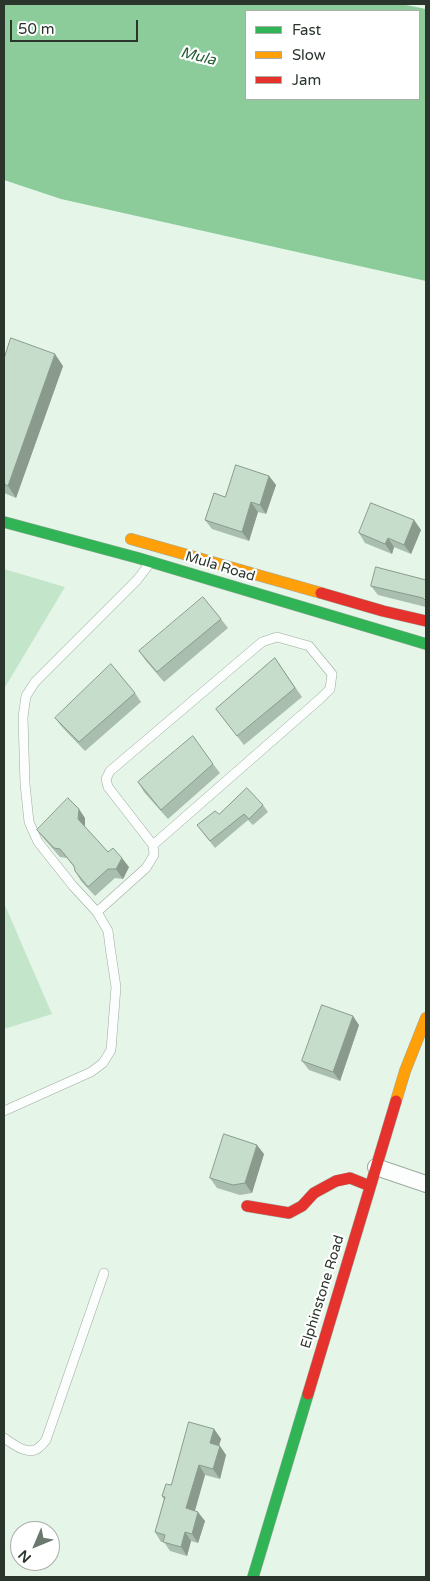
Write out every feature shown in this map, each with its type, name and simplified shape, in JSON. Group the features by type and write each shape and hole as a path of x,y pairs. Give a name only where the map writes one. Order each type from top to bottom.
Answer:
{"main road":[{"name":"Mula Road","path":"4,522 151,562 426,644"},
{"name":"Mula Road","path":"115,535 426,621"},
{"path":"334,616 340,598"},
{"name":"Elphinstone Road","path":"253,1577 405,1071 426,1018"},
{"path":"247,1206 289,1213 302,1206 314,1193 336,1181 350,1178 370,1186"}],"street":[{"path":"376,1166 424,1186"}],"lane":[{"path":"4,1111 91,1072 103,1063 112,1050 116,988 108,930 97,912 73,886 38,842 29,822 25,784 23,717 26,696 35,682 137,580 162,548"},
{"path":"97,912 146,868 154,855 153,845 108,787 106,779 110,771 262,642 277,637 309,646 332,674 330,689 153,845"},
{"path":"4,1438 17,1447 28,1450 38,1449 46,1440 104,1273"}],"shaded area":[{"path":"4,569 65,587 4,689"},
{"path":"4,903 52,1014 4,1029"}],"water":[{"name":"Mula","path":"4,4 401,4 426,9 426,281 61,199 4,180"}],"building":[{"path":"11,338 55,354 8,486 4,484 4,359"},
{"path":"236,465 269,476 260,505 251,502 242,532 205,520 214,493 225,497"},
{"path":"371,503 414,520 404,545 388,538 385,544 359,533"},
{"path":"376,567 426,580 426,601 423,598 371,586"},
{"path":"203,597 221,619 157,672 139,651"},
{"path":"275,658 295,688 237,736 216,709"},
{"path":"111,664 135,693 79,742 55,718"},
{"path":"193,736 213,764 161,810 138,782"},
{"path":"247,788 263,805 249,819 244,814 210,841 197,825 215,811 219,814"},
{"path":"68,798 79,809 78,819 108,852 113,848 122,858 116,869 108,869 88,887 60,849 54,848 37,830"},
{"path":"322,1005 353,1016 333,1072 302,1061"},
{"path":"224,1134 257,1145 245,1183 233,1185 210,1178"},
{"path":"189,1422 214,1429 210,1443 220,1446 213,1469 199,1465 186,1508 198,1512 192,1534 185,1532 181,1547 163,1542 165,1535 155,1532 165,1497 162,1496 166,1484 171,1485"}],"traffic: fast":[{"path":"4,522 138,558 426,644"},
{"path":"253,1577 308,1394"}],"traffic: slow":[{"path":"131,539 321,593"},
{"path":"396,1101 405,1071 426,1018"}],"traffic: jam":[{"path":"321,593 426,621"},
{"path":"308,1394 396,1101"},
{"path":"247,1206 289,1213 302,1206 314,1193 336,1181 350,1178 370,1186"}]}
